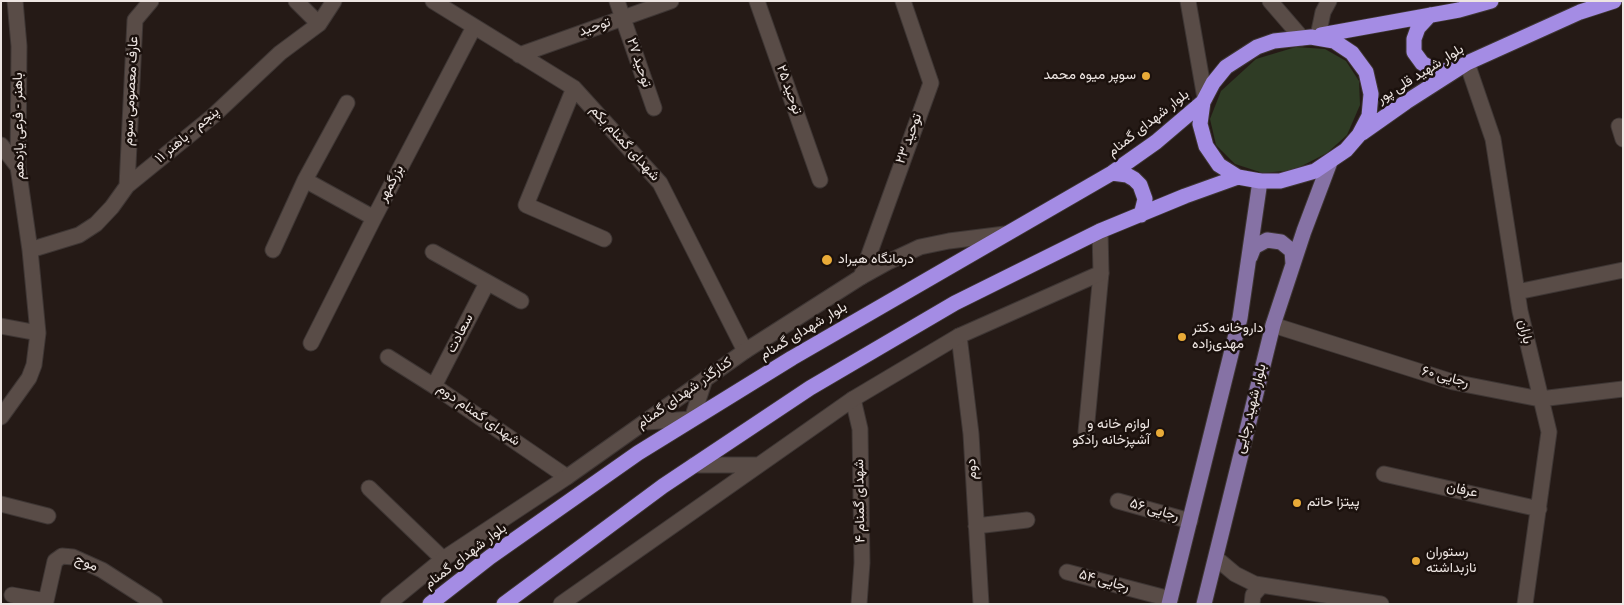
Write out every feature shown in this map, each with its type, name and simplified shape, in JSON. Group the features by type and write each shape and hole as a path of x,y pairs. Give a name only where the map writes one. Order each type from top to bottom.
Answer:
{"highway":[{"path":"1310,37 1334,41 1352,53 1366,72 1372,94 1369,116 1359,135 1346,150 1315,171 1280,182 1238,177 1219,165 1206,146 1200,124 1204,100 1226,67 1257,47 1274,41 1310,37 1430,15 1491,1"},
{"name":"بلوار شهید قلی پور","path":"1359,135 1465,64 1580,12 1614,1"},
{"path":"1430,15 1418,28 1414,39 1414,52 1422,63 1434,70 1448,71 1465,64"},
{"name":"بلوار شهدای گمنام","path":"430,604 490,557 638,452 792,358 1112,173 1156,142 1204,100"},
{"path":"1112,173 1127,175 1140,185 1145,199 1142,215"},
{"path":"504,604 694,465 810,388 947,307 1100,231 1238,177"}],"main road":[{"name":"بلوار شهید رجایی","path":"1204,604 1273,326 1330,162"},
{"path":"1169,602 1240,318 1260,181"},
{"path":"1248,260 1254,247 1267,240 1281,242 1292,251 1293,265"}],"street":[{"name":"باهنر - فرعی یازدهم","path":"1,417 29,378 34,364 38,333 30,250 18,167 19,46 15,1"},
{"path":"296,1 319,24"},
{"name":"پنجم - باهنر ۱۱","path":"30,250 79,236 96,224 112,207 127,186 213,116 280,53 319,24 334,1"},
{"name":"شهدای گمنام یکم","path":"433,1 574,88 660,183 745,351"},
{"name":"توحید ۲۷","path":"616,1 654,108"},
{"name":"توحید","path":"519,55 671,1"},
{"name":"توحید ۲۵","path":"756,1 820,180"},
{"name":"توحید ۲۳","path":"861,277 931,83 903,1"},
{"path":"1188,1 1204,100"},
{"path":"1270,1 1310,37 1329,1"},
{"name":"عارف معصومی سوم","path":"127,186 136,20 148,2"},
{"name":"بزرگمهر","path":"311,343 474,27"},
{"name":"باران","path":"1465,64 1492,140 1520,311 1549,432 1525,604"},
{"path":"574,88 526,205 604,238"},
{"path":"273,250 305,180 347,103"},
{"path":"1,145 18,167"},
{"path":"305,180 374,218"},
{"path":"1086,432 1101,273 1100,231"},
{"name":"کنارگذر شهدای گمنام","path":"388,604 443,559 567,477 745,351 861,277 888,262 920,248 949,241 1005,234"},
{"path":"433,252 520,301"},
{"path":"1517,292 1623,270"},
{"path":"561,604 853,399 959,336 1101,273"},
{"name":"سعادت","path":"434,386 488,283"},
{"path":"1,326 38,333"},
{"name":"رجایی ۶۰","path":"1273,326 1454,382 1540,399 1623,389"},
{"name":"دوم","path":"959,336 971,434 980,604"},
{"name":"شهدای گمنام دوم","path":"388,357 434,386 567,477"},
{"path":"645,422 692,419 705,379"},
{"name":"شهدای گمنام ۴","path":"853,399 860,429 862,563 860,604"},
{"path":"694,465 759,465"},
{"name":"عرفان","path":"1384,474 1539,508"},
{"path":"369,488 443,559"},
{"name":"رجایی ۵۶","path":"1118,501 1190,521"},
{"path":"1,504 48,516"},
{"path":"976,526 1028,520"},
{"name":"موج","path":"12,595 46,600 55,561 62,556 67,556 102,570 155,604"},
{"path":"1216,558 1243,579 1262,585 1381,604"},
{"name":"رجایی ۵۴","path":"1068,572 1169,602"},
{"path":"1252,604 1253,595 1262,585"}],"green space":[{"path":"1296,47 1325,49 1346,61 1359,81 1360,105 1347,135 1327,153 1294,170 1263,173 1235,164 1216,145 1210,119 1221,91 1256,59"}],"place":[{"name":"سوپر میوه محمد","path":"1146,76"},
{"name":"درمانگاه هیراد","path":"827,260"},
{"name":"داروخانه دکتر مهدی‌زاده","path":"1182,337"},
{"name":"لوازم خانه و آشپزخانه رادکو","path":"1160,433"},
{"name":"پیتزا حاتم","path":"1297,503"},
{"name":"رستوران نازبداشته","path":"1416,561"}]}
